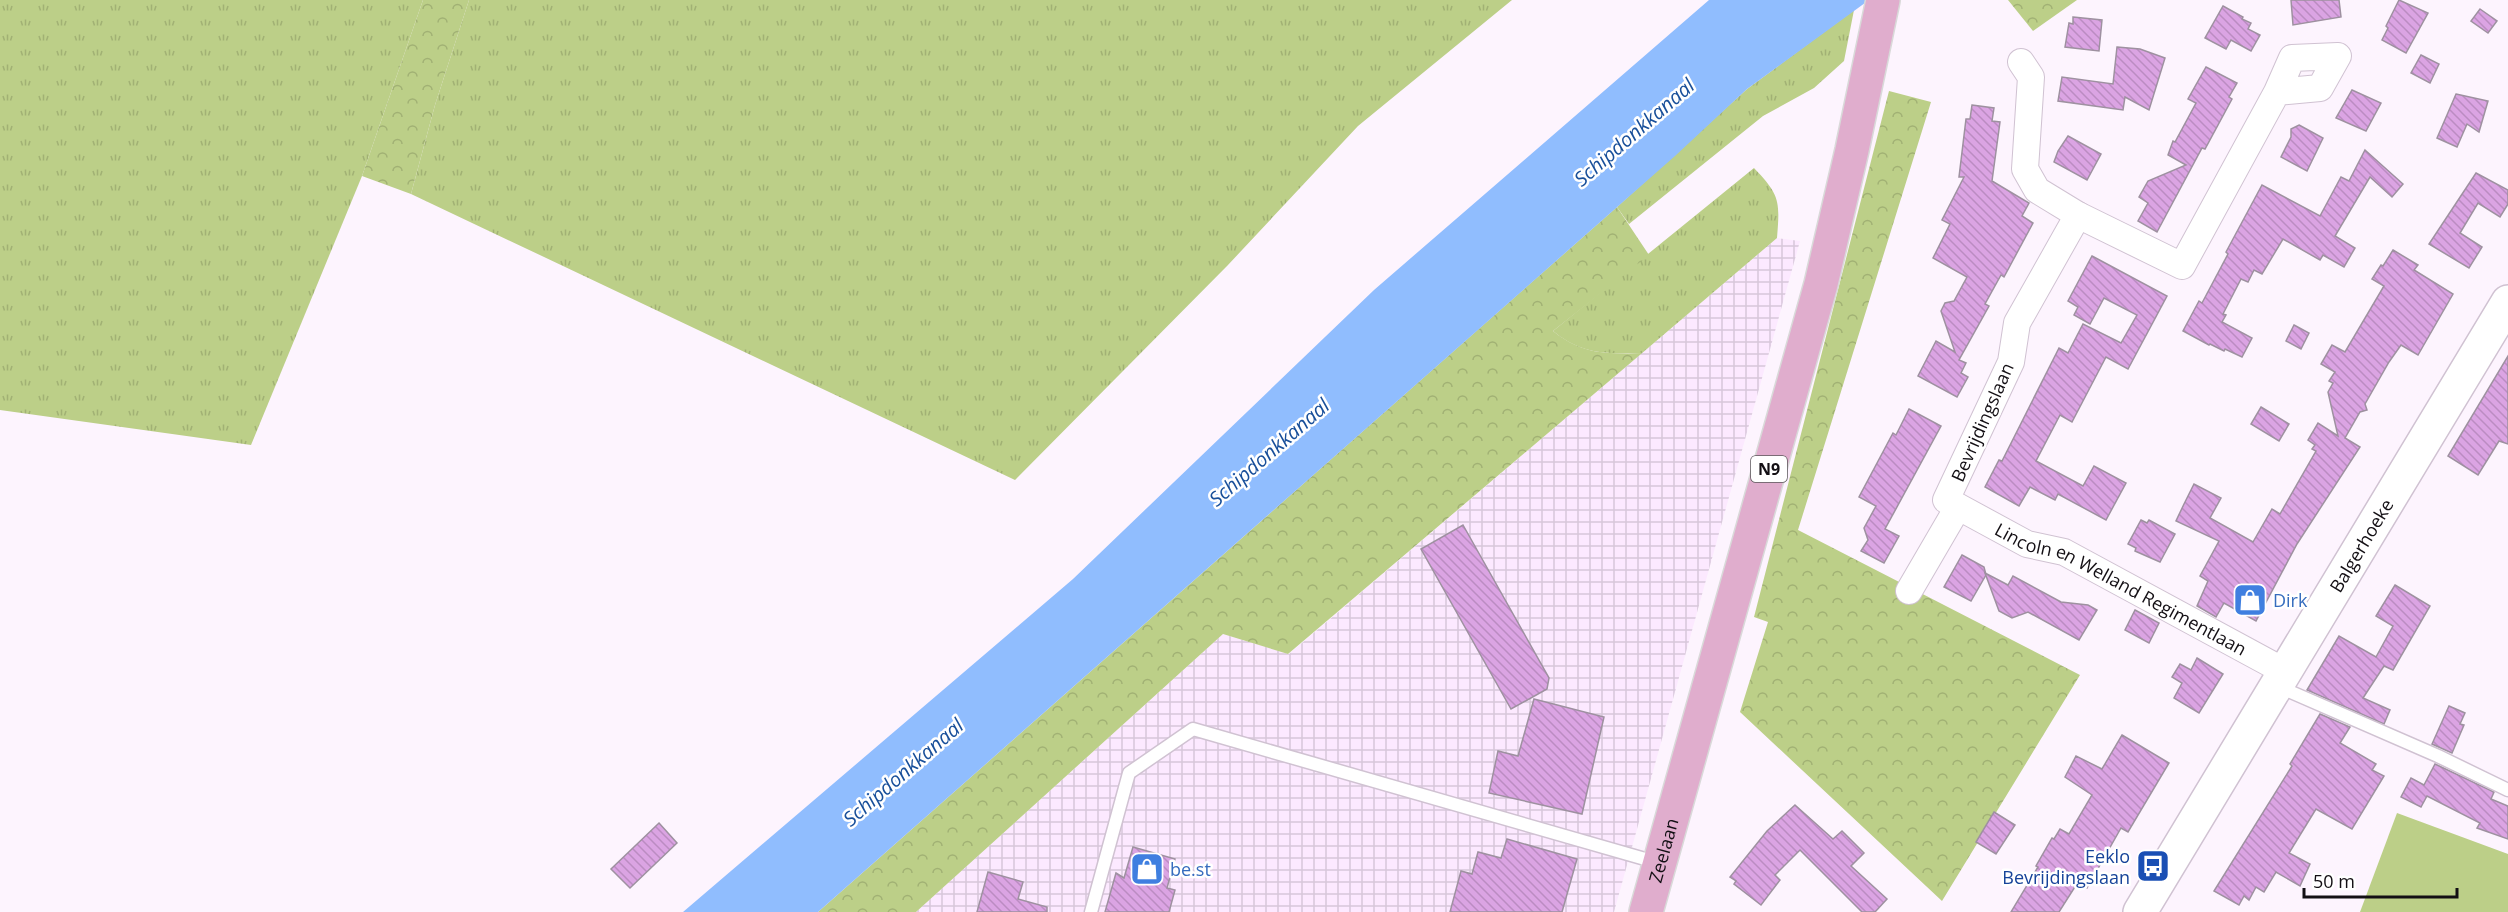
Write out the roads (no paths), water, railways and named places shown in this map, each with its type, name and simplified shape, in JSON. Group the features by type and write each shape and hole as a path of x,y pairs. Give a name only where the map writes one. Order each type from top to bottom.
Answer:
{"main road":[{"name":"Zeelaan","path":"1646,912 1821,284 1883,0"},
{"name":"Balgerhoeke","path":"2140,912 2508,302"}],"street":[{"path":"2021,62 2031,77 2025,169 2037,190 2078,215 2182,266 2277,92"},
{"name":"Bevrijdingslaan","path":"1952,504 2011,362 2017,323 2078,215"},
{"path":"1909,591 1952,504"},
{"name":"Lincoln en Welland Regimentlaan","path":"1952,504 2027,544 2064,552 2280,678"}],"lane":[{"path":"2280,678 2508,790"},
{"path":"1091,912 1129,773 1193,729 1660,863"}],"water":[{"name":"Schipdonkkanaal","path":"1709,0 1869,0 1747,89 1675,156 818,912 683,912 1073,579 1374,290"}],"place":[{"name":"Dirk","path":"2250,600"},
{"name":"Eeklo Bevrijdingslaan","path":"2153,866"},
{"name":"be.st","path":"1147,869"}]}
